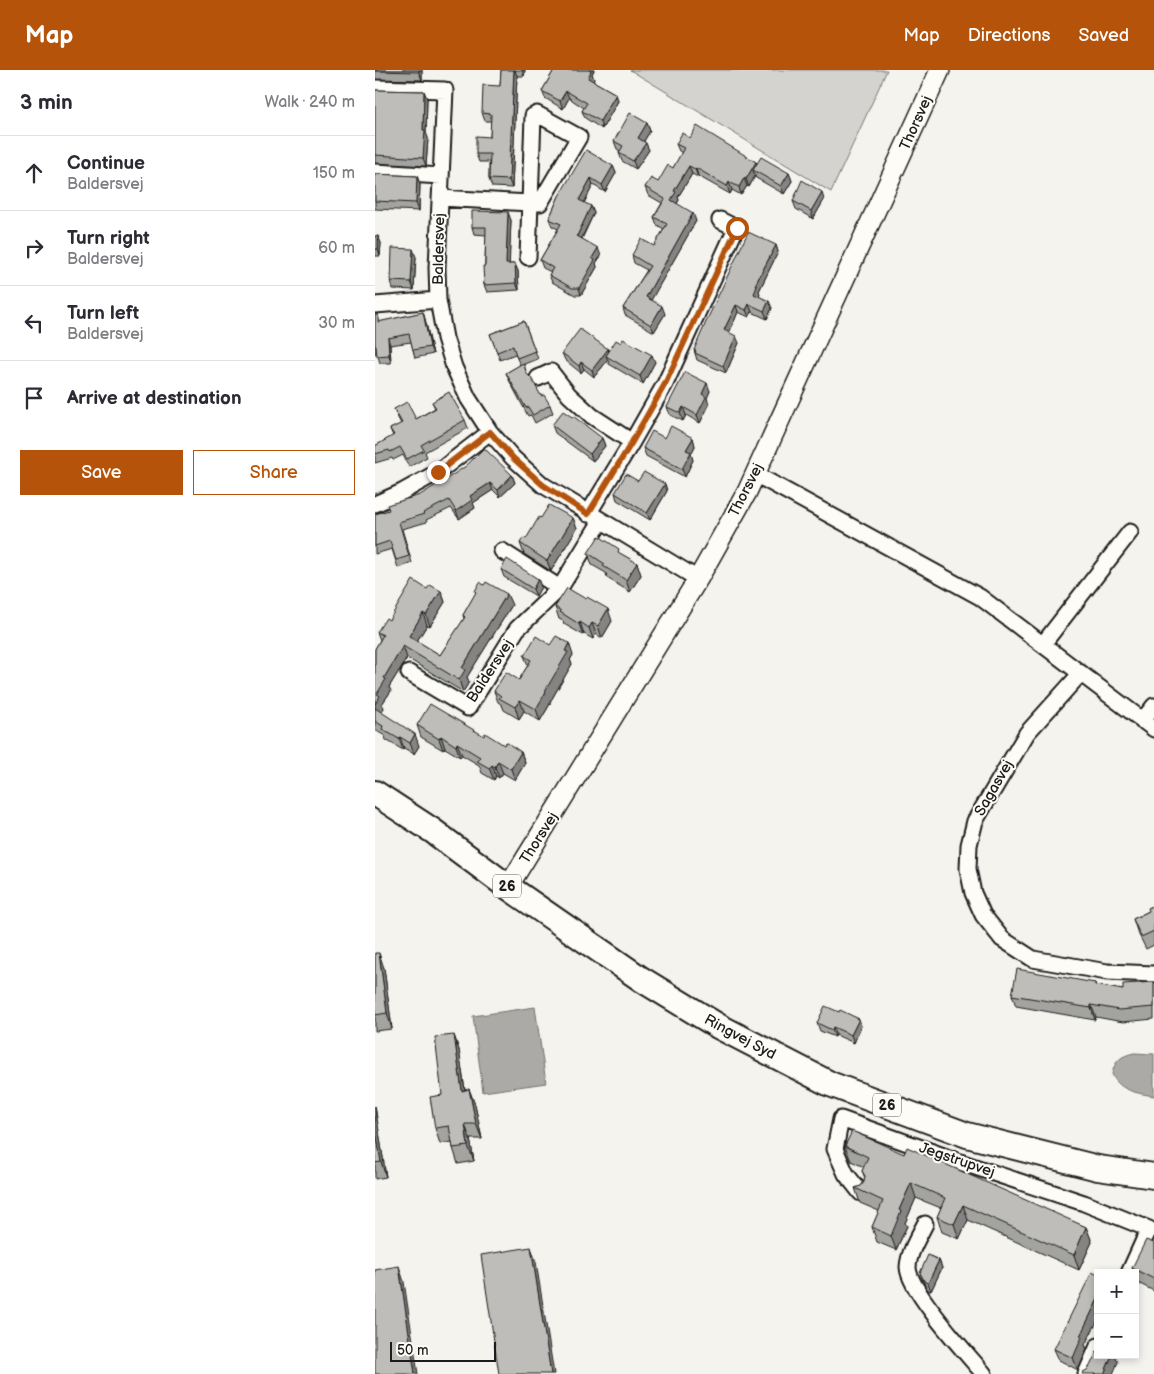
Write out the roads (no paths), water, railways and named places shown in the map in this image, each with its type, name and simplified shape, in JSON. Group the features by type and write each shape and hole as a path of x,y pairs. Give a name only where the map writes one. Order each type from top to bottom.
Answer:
{"main road":[{"name":"Ringvej Syd","path":"375,793 433,831 508,887 641,979 718,1026 830,1084 967,1135 1098,1168 1154,1176"}],"street":[{"name":"Thorsvej","path":"508,887 698,579 747,492 940,70"},
{"name":"Baldersvej","path":"375,88 445,90 437,268 438,300 445,338 454,367 468,398 490,432 513,458 543,485 698,579"},
{"path":"528,257 533,116 537,114 579,137 540,203 530,203"},
{"path":"375,172 441,176"},
{"name":"Baldersvej","path":"440,198 530,203"},
{"path":"588,514 665,384 737,228 720,220"},
{"name":"Baldersvej","path":"375,306 438,300"},
{"path":"538,378 551,372 569,395 592,416 632,442"},
{"path":"375,504 402,492 438,472 490,432"},
{"path":"755,474 980,597 1148,725 1154,706"},
{"name":"Baldersvej","path":"409,673 468,708 517,629 560,588 601,521"},
{"path":"1043,644 1130,532"},
{"path":"502,551 560,588"},
{"name":"Sagasvej","path":"1081,673 1027,733 975,822 969,845 968,869 973,893 983,916 1002,939 1033,958 1107,972 1154,974"},
{"name":"Jegstrupvej","path":"861,1193 846,1174 835,1149 841,1119 963,1163 1084,1203 1152,1229 1131,1269"},
{"path":"925,1224 911,1253 908,1269 917,1291 984,1374"},
{"path":"1086,1374 1094,1355"}]}
